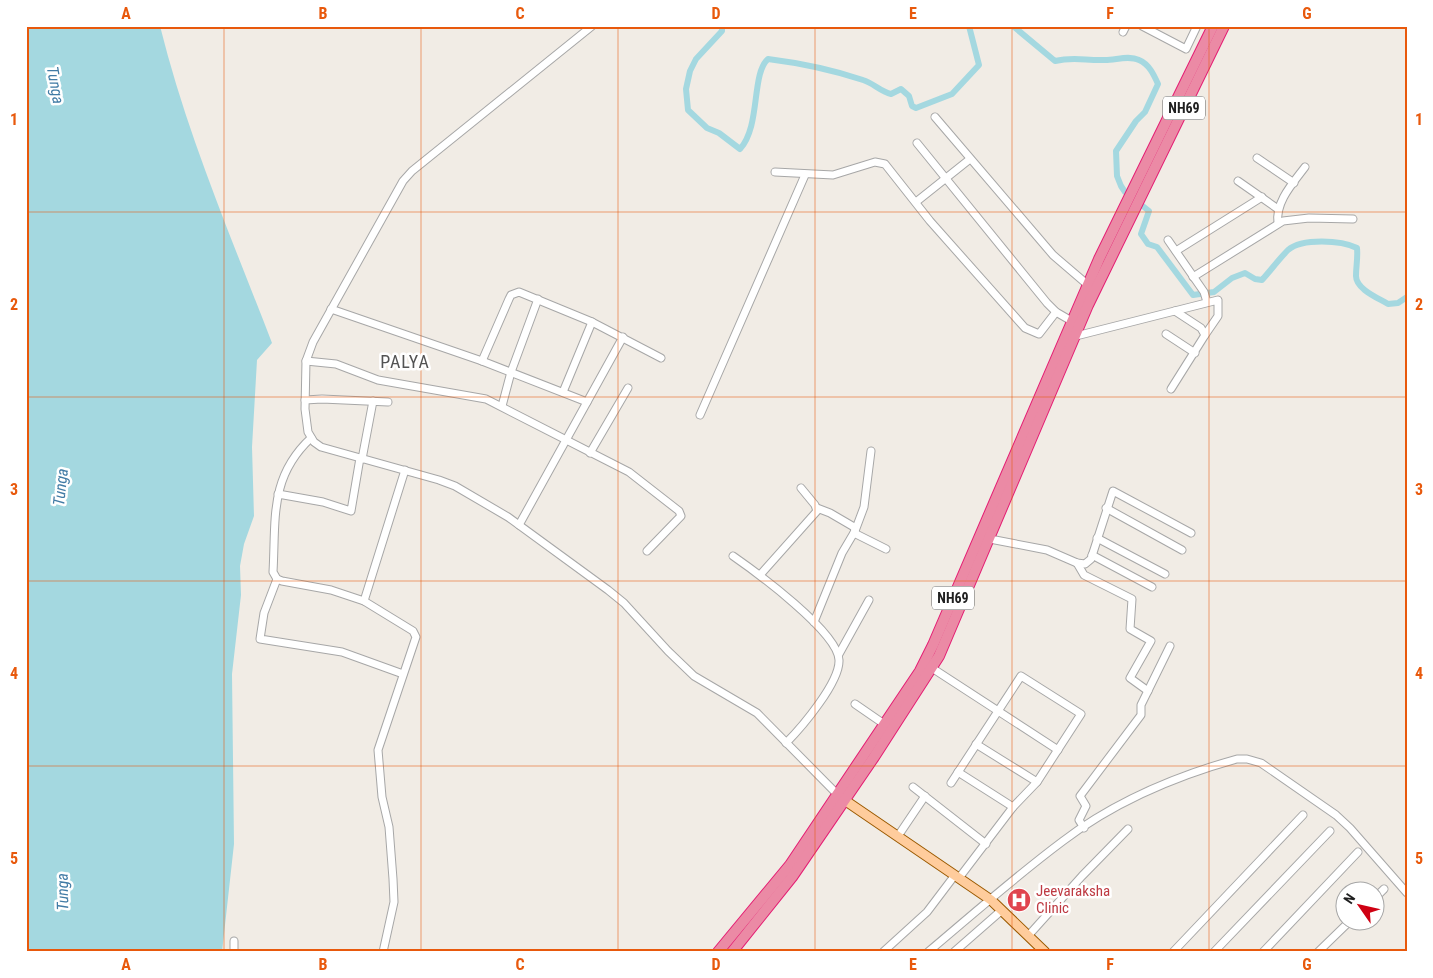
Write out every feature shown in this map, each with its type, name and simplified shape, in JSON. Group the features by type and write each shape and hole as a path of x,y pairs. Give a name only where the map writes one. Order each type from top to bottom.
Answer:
{"highway":[{"name":"NH69","path":"1140,187 1214,26"},
{"name":"NH69","path":"718,952 772,888 841,797 932,668 990,538 1076,328 1088,285 1224,26"},
{"name":"NH69","path":"732,952 792,876 884,724 920,671 934,645 1128,211"}],"main road":[{"path":"841,797 996,904 1044,951"}],"street":[{"path":"592,26 412,171 393,197 313,342 306,361 305,400 311,438 321,447 405,470 454,486 519,524 624,603 694,676 757,713 841,797"},
{"path":"1142,26 1186,49 1197,26"},
{"path":"935,117 1053,255 1088,285"},
{"path":"917,143 1056,312 1076,328 1174,310 1205,297 1218,300 1219,311 1214,323 1205,334 1171,389"},
{"path":"1257,158 1294,183"},
{"path":"916,202 970,159"},
{"path":"775,172 833,175 878,162 888,168 1025,328 1039,334 1056,312"},
{"path":"1278,223 1278,209 1305,167"},
{"path":"700,415 805,175"},
{"path":"1238,181 1278,209"},
{"path":"1176,251 1262,197"},
{"path":"1193,277 1278,223 1292,219 1353,219"},
{"path":"1168,240 1205,297"},
{"path":"482,361 511,295 519,292 592,322 660,358"},
{"path":"502,406 511,372 538,299"},
{"path":"331,309 482,361 587,402"},
{"path":"1174,310 1201,328 1205,334"},
{"path":"563,392 592,322"},
{"path":"1166,334 1195,353"},
{"path":"519,524 623,337"},
{"path":"306,361 340,364 378,380 477,397 502,406 629,472 679,511 681,516 647,551"},
{"path":"590,453 628,388"},
{"path":"305,400 328,399 388,402"},
{"path":"278,494 323,502 351,511 373,401"},
{"path":"311,438 291,460 282,476 278,494 272,572 277,579 332,590 364,601 415,634 378,750 382,797 389,827 393,886 392,910 383,952"},
{"path":"814,622 842,553 854,532 864,507 871,451"},
{"path":"364,601 405,470"},
{"path":"801,488 817,508 830,513 854,528 854,532 886,549"},
{"path":"990,538 1047,550 1077,562 1089,562 1113,491 1190,533"},
{"path":"760,575 814,515 817,508"},
{"path":"1106,508 1182,550"},
{"path":"1097,538 1165,574"},
{"path":"1092,555 1152,587"},
{"path":"733,556 760,575 800,608 814,622 838,654 839,666 834,678 806,722 786,743"},
{"path":"1077,562 1084,575 1132,599 1130,629 1151,641 1130,678 1148,691"},
{"path":"277,579 264,613 260,639 342,652 403,674"},
{"path":"838,654 869,600"},
{"path":"1084,828 1079,820 1086,806 1080,796 1141,715 1142,705 1170,646"},
{"path":"932,668 1058,750"},
{"path":"883,952 927,912 986,844 1013,807 1037,782 1081,714 1022,676 951,782"},
{"path":"855,704 884,724"},
{"path":"976,744 1037,782"},
{"path":"954,952 996,904 1064,840 1126,802 1168,782 1219,764 1246,758 1261,763 1336,815 1350,828 1407,893"},
{"path":"958,772 1013,807"},
{"path":"913,787 986,844"},
{"path":"898,836 925,796"},
{"path":"1173,952 1303,815"},
{"path":"1028,936 1128,829"},
{"path":"1214,952 1330,831"},
{"path":"1263,952 1358,852"},
{"path":"928,952 996,904"},
{"path":"1318,952 1341,930"},
{"path":"234,941 234,952"}],"water":[{"name":"Tunga","path":"26,26 160,26 183,107 197,147 272,343 257,360 252,447 254,516 244,544 240,566 241,595 232,674 234,844 222,952 26,952"}],"waterway":[{"path":"615,26 627,26"},
{"path":"722,26 722,31 696,59 690,71 686,89 688,110 707,128 719,133 740,149 747,139 751,127 759,76 768,59 840,73 867,81 891,94 901,89 909,96 912,106 916,108 952,94 979,65 969,26"},
{"path":"1013,26 1055,61 1131,58 1143,62 1151,70 1158,84 1145,112 1136,121 1116,151 1117,176 1125,192 1149,211 1141,234 1148,244 1157,247 1193,295 1214,292 1232,278 1245,273 1255,279 1262,280 1288,250 1294,246 1302,243 1332,242 1357,248 1357,281 1368,293 1388,304 1398,303 1407,297"}],"place":[{"name":"Jeevaraksha Clinic","path":"1019,900"}],"district":[{"name":"PALYA","path":"405,362"}]}
